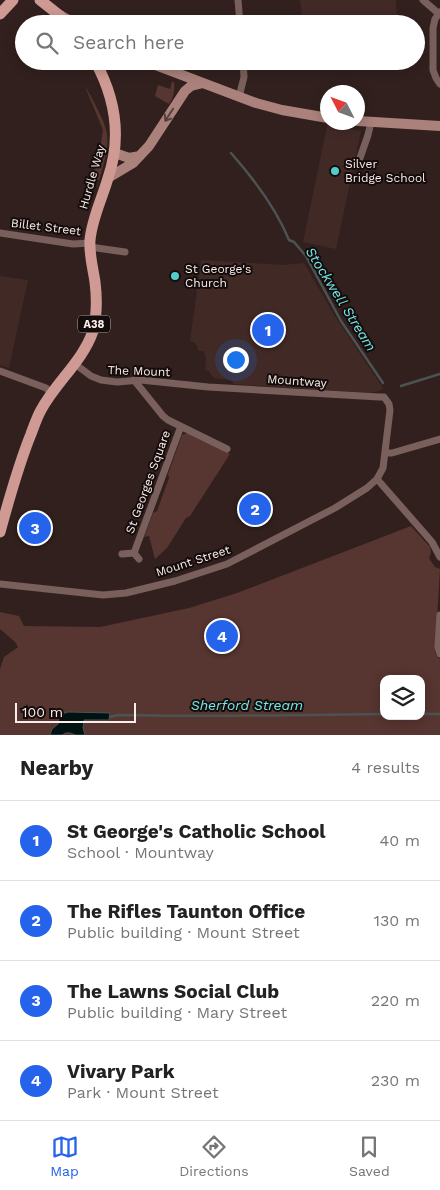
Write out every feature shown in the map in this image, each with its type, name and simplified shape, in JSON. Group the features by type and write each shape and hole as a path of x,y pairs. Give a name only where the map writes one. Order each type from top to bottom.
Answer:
{"main road":[{"path":"0,14 13,0"},
{"path":"40,0 58,15"},
{"name":"Hurdle Way","path":"90,245 93,223 115,153 116,140 115,118 111,98 99,70"},
{"path":"167,70 271,108 320,117"},
{"path":"179,75 183,81 185,91"},
{"path":"108,178 133,163 149,146 185,91 191,86 203,83"},
{"path":"365,122 440,126"},
{"path":"115,153 128,158 140,156"},
{"name":"A38","path":"0,532 12,489 40,411 75,364 93,330 97,296 90,245"}],"street":[{"path":"238,0 239,15"},
{"path":"423,0 439,13 432,28 434,70 440,84"},
{"path":"239,97 244,77 244,70"},
{"path":"360,158 371,122"},
{"name":"Billet Street","path":"0,233 90,245 125,252"},
{"name":"The Mount","path":"75,364 90,376 101,380 117,382 141,380 208,387"},
{"path":"0,371 46,388 52,394"},
{"name":"St Georges Square","path":"134,380 163,416 181,426 134,553"},
{"name":"Mountway","path":"208,387 384,396 390,410 385,452"},
{"path":"181,426 227,449"},
{"path":"440,439 392,453 385,452 383,468 377,479 432,542 440,557"},
{"name":"Mount Street","path":"0,584 103,595 126,593 175,581 227,564 335,508 367,488 377,479"},
{"name":"St Georges Square","path":"122,554 134,553"},
{"name":"St Georges Square","path":"134,553 139,559"},
{"path":"440,615 438,647 440,654"}],"shaded area":[{"path":"300,0 396,0 397,15 302,15"},
{"path":"172,82 174,82 174,91 169,104 155,96 158,85 170,89"},
{"path":"84,84 101,115 107,134 104,164 99,180 91,180 98,161 103,130"},
{"name":"Silver Bridge School","path":"326,130 361,131 336,249 303,242"},
{"path":"201,260 283,265 304,263 336,318 383,388 370,393 233,384 229,380 212,376 209,371 205,370 206,358 204,351 198,351 195,343 190,341"},
{"path":"0,276 28,280 9,368 0,365"},
{"path":"187,433 230,454 190,516 186,518 167,548 155,559 149,536 144,537 153,513 157,511 182,435"},
{"path":"411,526 430,547 431,553 429,558 435,567 440,569 435,652 440,659 440,735 0,735 0,669 4,657 18,647 0,629 0,612 19,616 24,626 100,627 189,608 237,593"},
{"path":"68,712 110,713 109,720 84,720 83,728 85,735 66,733 50,735 62,714"}],"waterway":[{"name":"Stockwell Stream","path":"231,153 264,194 289,240 294,242 306,256 341,321 383,383"},
{"name":"Stockwell Stream","path":"401,386 440,374"},
{"name":"Sherford Stream","path":"110,717 118,715 380,714"},
{"name":"Sherford Stream","path":"425,714 440,714"}],"place":[{"name":"Silver Bridge School","path":"335,171"},
{"name":"St George's Church","path":"175,276"},
{"name":"St George's Catholic School","path":"268,330"},
{"name":"The Rifles Taunton Office","path":"255,509"},
{"name":"The Lawns Social Club","path":"35,528"},
{"name":"Vivary Park","path":"222,636"}]}
